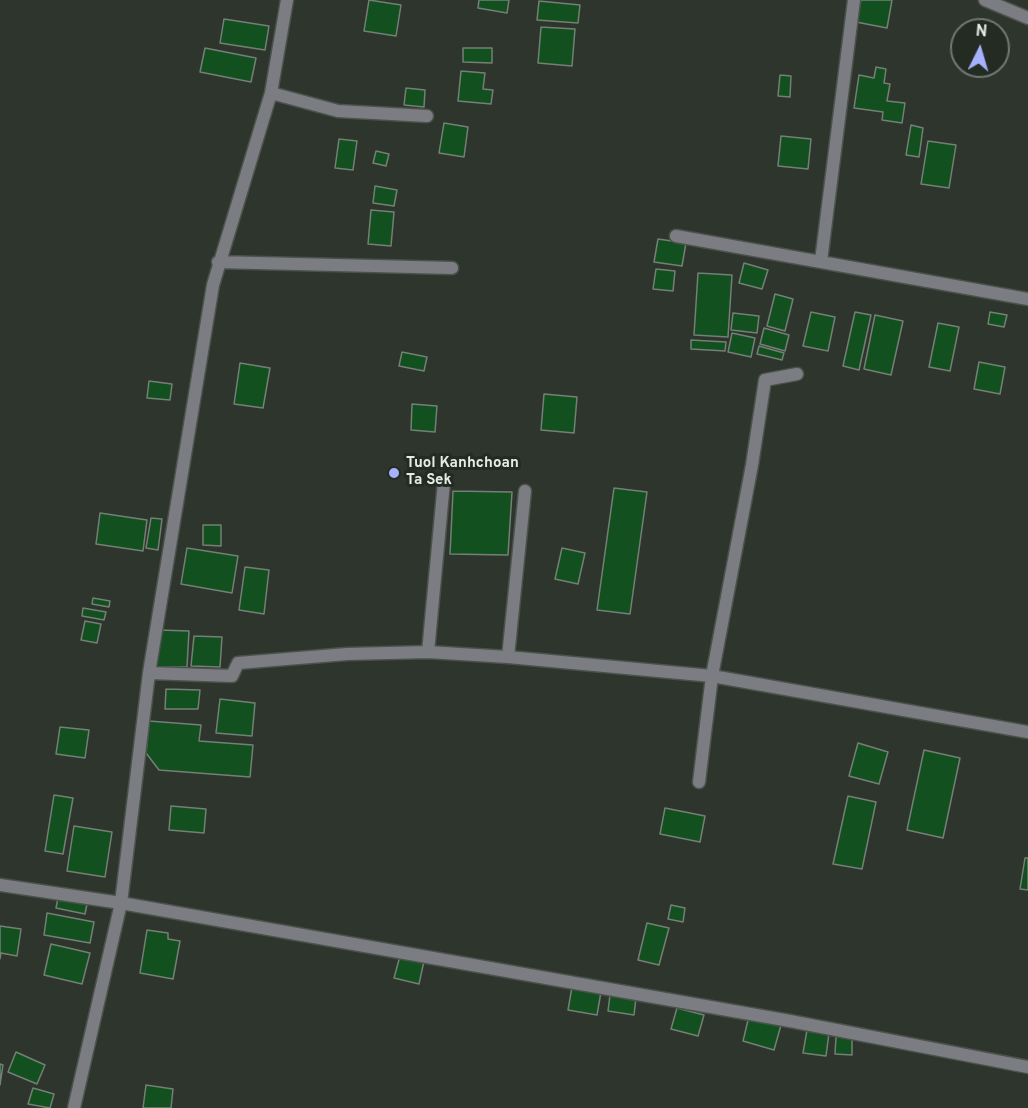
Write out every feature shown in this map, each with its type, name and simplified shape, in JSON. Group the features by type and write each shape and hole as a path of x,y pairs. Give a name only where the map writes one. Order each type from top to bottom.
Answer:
{"street":[{"path":"74,1108 120,903 149,673 218,262 271,93 287,0"},
{"path":"821,261 854,0"},
{"path":"985,0 1028,18"},
{"path":"271,93 338,111 427,116"},
{"path":"676,236 1028,299"},
{"path":"218,262 452,268"},
{"path":"699,782 712,676 752,465 765,380 797,374"},
{"path":"428,652 444,482"},
{"path":"508,657 525,491"},
{"path":"149,673 232,676 238,663 428,652 508,657 712,676 1028,732"},
{"path":"0,885 120,903 790,1021 1028,1067"}],"building":[{"path":"369,0 401,5 396,36 364,31"},
{"path":"479,0 509,0 507,13 478,8"},
{"path":"861,0 892,0 887,28 856,22"},
{"path":"539,1 580,5 578,23 537,20"},
{"path":"224,19 269,26 265,50 220,43"},
{"path":"541,27 575,29 572,66 538,63"},
{"path":"205,48 256,58 251,82 200,72"},
{"path":"463,48 492,48 492,63 463,62"},
{"path":"876,67 886,69 884,83 890,84 887,101 905,103 902,123 882,120 883,112 854,108 859,75 874,78"},
{"path":"461,71 485,73 483,89 493,90 491,104 458,101"},
{"path":"780,75 791,76 790,97 778,96"},
{"path":"406,88 425,90 424,107 404,105"},
{"path":"444,123 468,127 464,157 439,153"},
{"path":"911,125 923,128 919,157 906,155"},
{"path":"781,136 811,139 808,169 778,166"},
{"path":"339,139 357,141 353,170 335,168"},
{"path":"928,141 956,145 949,188 921,184"},
{"path":"376,151 389,154 386,166 373,163"},
{"path":"375,186 397,190 394,206 373,203"},
{"path":"371,210 394,212 391,246 368,244"},
{"path":"658,239 686,243 682,266 654,262"},
{"path":"744,263 768,270 762,289 739,283"},
{"path":"656,269 675,271 673,291 653,289"},
{"path":"698,273 732,275 728,337 694,335"},
{"path":"775,294 793,299 785,331 767,326"},
{"path":"811,312 835,317 828,351 803,346"},
{"path":"855,312 871,315 859,370 843,366"},
{"path":"990,312 1007,315 1004,327 988,324"},
{"path":"733,313 759,316 757,333 731,330"},
{"path":"875,315 903,321 891,375 864,369"},
{"path":"938,323 959,327 950,371 929,367"},
{"path":"764,328 789,335 785,351 760,344"},
{"path":"732,333 755,338 751,357 728,352"},
{"path":"691,340 726,342 725,351 691,349"},
{"path":"759,346 784,353 782,360 757,354"},
{"path":"402,352 427,357 424,371 399,366"},
{"path":"979,362 1005,367 1000,394 974,389"},
{"path":"240,363 270,368 263,408 234,404"},
{"path":"149,381 172,384 170,400 147,398"},
{"path":"544,394 577,397 574,433 541,430"},
{"path":"412,404 437,406 435,432 411,430"},
{"path":"614,488 647,492 630,614 597,610"},
{"path":"453,491 512,492 508,555 450,554"},
{"path":"100,513 147,520 143,551 96,544"},
{"path":"151,518 162,519 158,550 146,548"},
{"path":"203,525 221,525 221,546 203,545"},
{"path":"187,548 238,556 232,593 181,584"},
{"path":"562,548 585,553 578,584 555,579"},
{"path":"245,567 269,570 264,614 239,610"},
{"path":"93,598 110,601 109,607 92,604"},
{"path":"83,608 106,612 104,620 82,616"},
{"path":"85,621 101,624 97,643 81,640"},
{"path":"159,630 189,631 187,667 156,667"},
{"path":"194,636 222,637 220,667 191,666"},
{"path":"166,689 200,690 198,709 165,709"},
{"path":"220,699 255,703 252,736 216,733"},
{"path":"149,721 201,725 199,741 253,745 250,777 159,770 146,753"},
{"path":"60,727 89,730 85,758 56,754"},
{"path":"858,743 888,752 879,784 849,776"},
{"path":"924,750 960,758 943,838 907,830"},
{"path":"54,795 73,798 63,854 45,851"},
{"path":"848,796 876,802 862,869 833,864"},
{"path":"171,806 206,809 204,833 169,830"},
{"path":"665,808 705,816 700,842 660,834"},
{"path":"74,826 112,832 105,877 67,871"},
{"path":"1025,858 1028,858 1028,890 1020,889"},
{"path":"58,898 87,904 85,914 56,908"},
{"path":"671,905 685,908 683,922 668,919"},
{"path":"47,913 94,922 90,943 44,935"},
{"path":"647,923 669,928 659,965 638,960"},
{"path":"0,926 21,929 17,956 1,953 0,959"},
{"path":"147,930 168,933 168,939 180,941 173,979 140,973"},
{"path":"51,944 90,953 82,984 44,975"},
{"path":"400,956 424,961 419,984 394,978"},
{"path":"572,987 601,992 597,1015 568,1010"},
{"path":"610,995 636,998 634,1015 608,1011"},
{"path":"677,1008 704,1015 698,1036 671,1029"},
{"path":"749,1016 781,1025 774,1050 743,1041"},
{"path":"807,1030 829,1033 826,1056 803,1053"},
{"path":"836,1037 852,1038 852,1055 835,1054"},
{"path":"16,1052 45,1065 37,1084 8,1072"},
{"path":"0,1064 3,1065 0,1085"},
{"path":"146,1085 173,1089 171,1108 143,1108"},
{"path":"33,1088 54,1094 50,1108 28,1104"}],"place":[{"name":"Tuol Kanhchoan Ta Sek","path":"394,473"}]}
